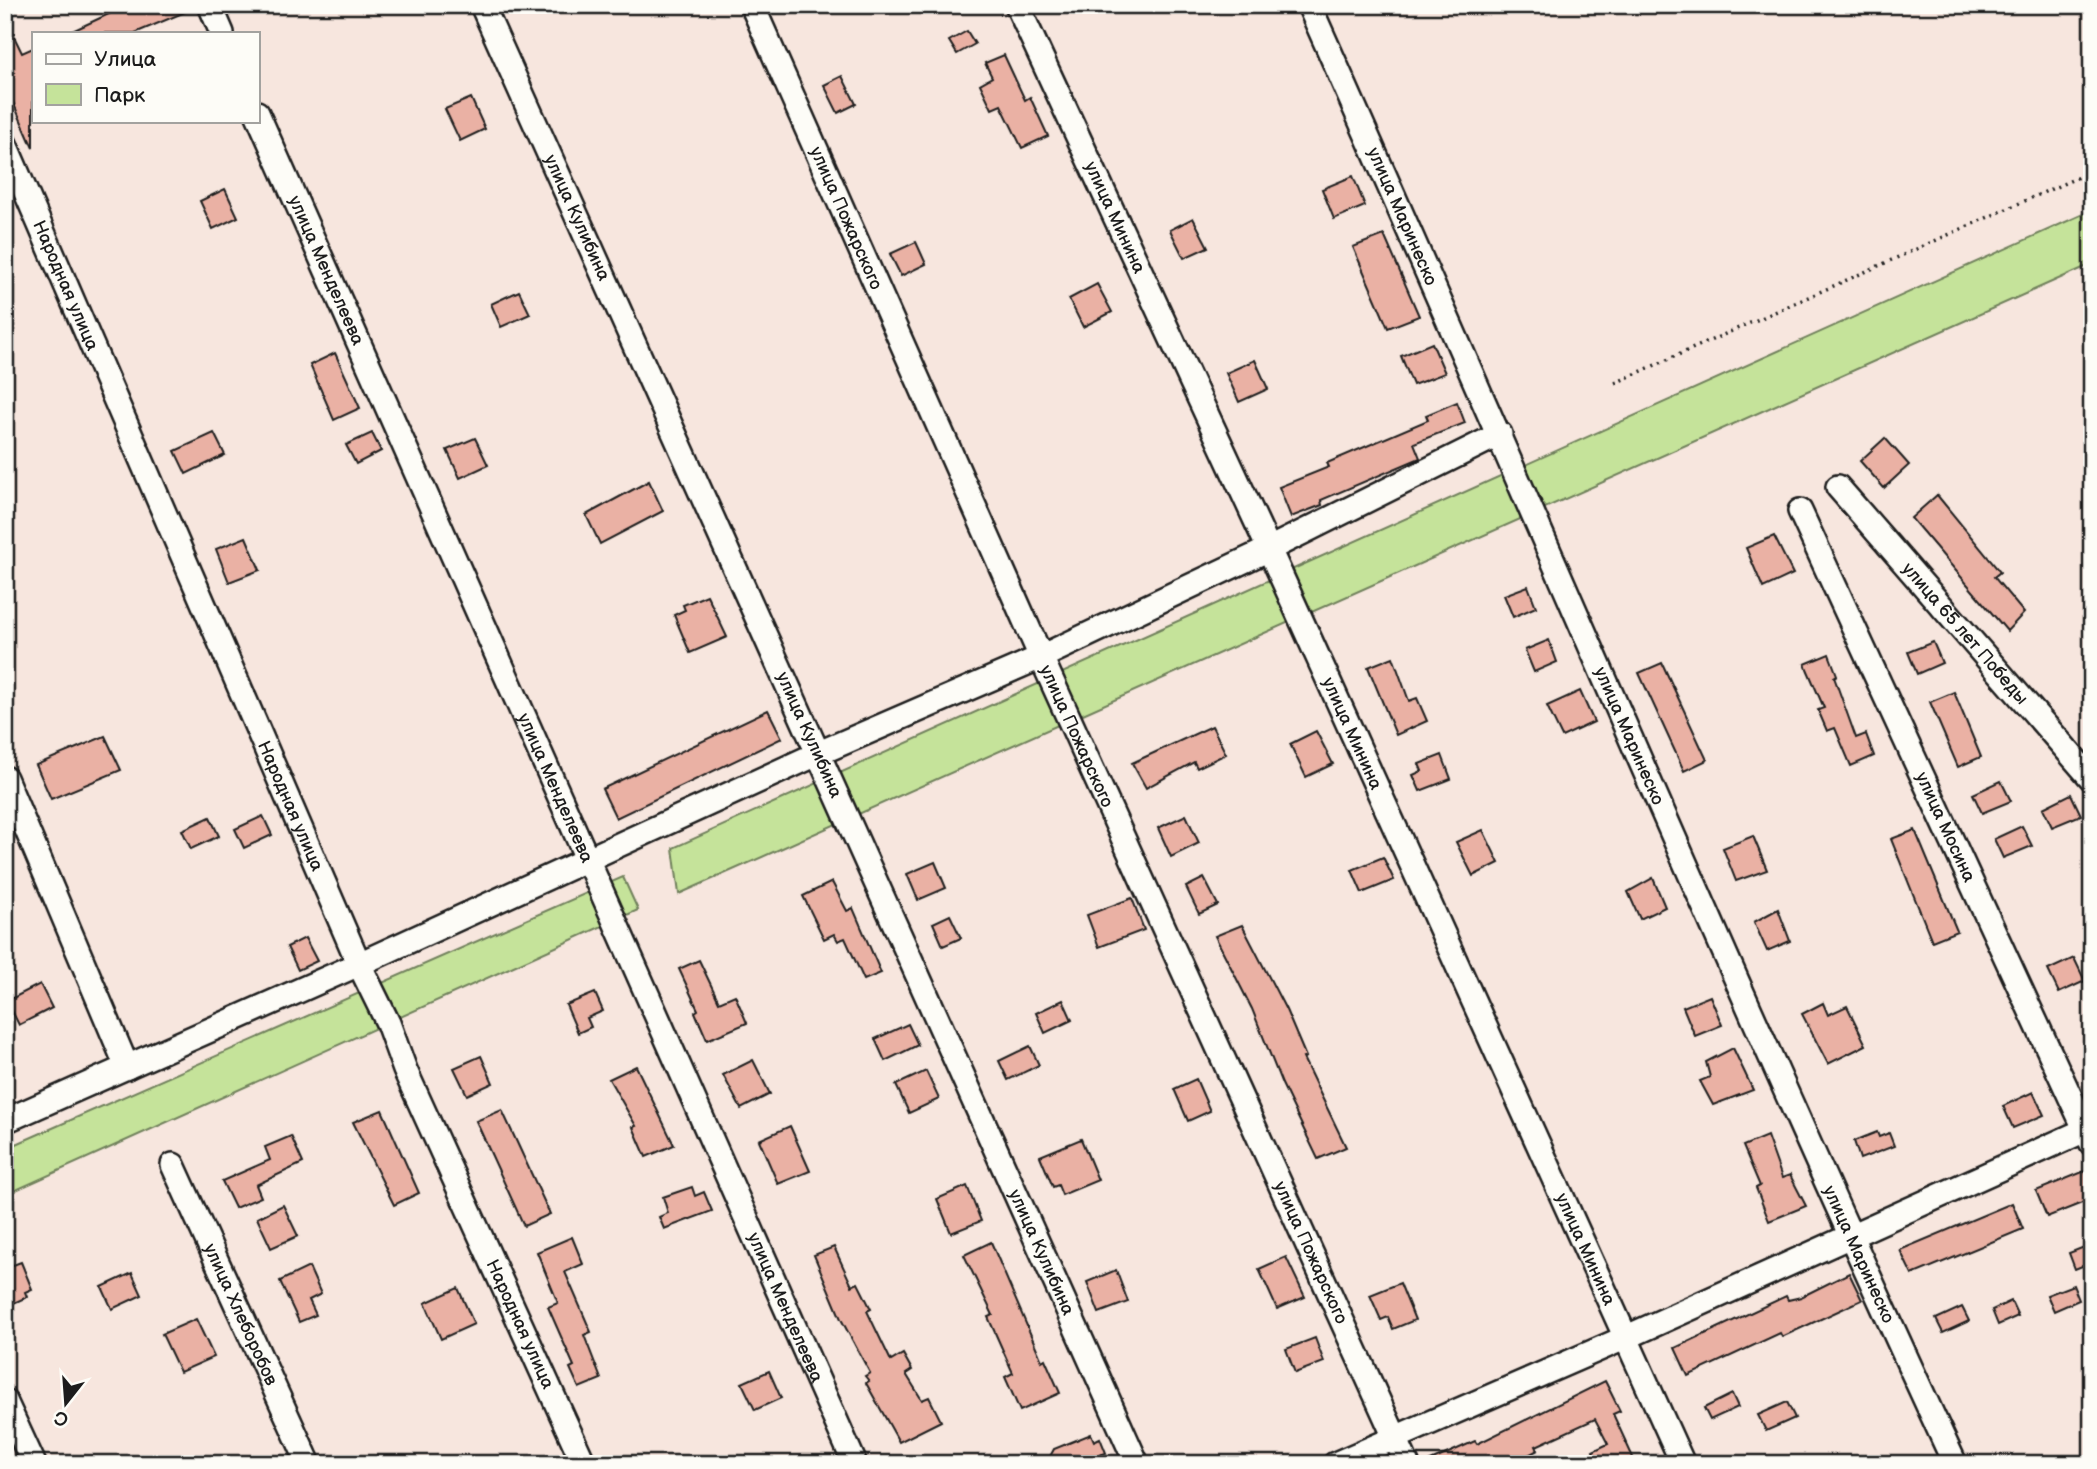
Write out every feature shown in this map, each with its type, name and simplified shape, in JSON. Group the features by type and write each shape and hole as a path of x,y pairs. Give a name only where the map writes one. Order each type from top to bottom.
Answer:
{"street":[{"path":"210,5 222,32"},
{"name":"улица Кулибина","path":"482,5 1137,1464"},
{"name":"улица Пожарского","path":"752,5 1041,657 1407,1464"},
{"name":"улица Минина","path":"1017,5 1269,549 1683,1464"},
{"name":"улица Маринеско","path":"1309,5 1500,434 1849,1234 1955,1464"},
{"name":"улица Менделеева","path":"259,118 855,1464"},
{"name":"Народная улица","path":"5,144 359,964 584,1464"},
{"path":"5,1121 359,964 817,754 1041,657 1269,549 1500,434"},
{"name":"улица 65 лет Победы","path":"1838,487 2092,779"},
{"name":"улица Мосина","path":"1800,511 2090,1134"},
{"path":"5,778 127,1067"},
{"path":"1335,1464 1627,1336 1849,1234 2090,1134"},
{"name":"улица Хлеборобов","path":"173,1165 309,1464"},
{"path":"5,1401 34,1464"}],"path":[{"path":"1615,383 2092,172"}],"green space":[{"path":"2092,210 2092,264 679,894 673,848"},
{"path":"623,877 638,910 5,1195 5,1149"}],"building":[{"path":"128,5 197,7 137,32 70,32"},
{"path":"5,18 22,53 32,48 33,148 5,84"},
{"path":"967,31 975,44 957,54 949,41"},
{"path":"1004,55 1025,100 1030,97 1048,136 1022,148 1001,105 992,109 980,84 992,77 985,63"},
{"path":"842,76 856,104 838,113 824,85"},
{"path":"471,98 485,129 460,141 445,109"},
{"path":"1353,176 1365,206 1334,219 1322,189"},
{"path":"225,189 238,217 213,229 200,201"},
{"path":"1193,218 1208,247 1184,258 1170,230"},
{"path":"1384,235 1419,316 1388,328 1353,247"},
{"path":"916,242 926,264 901,276 890,254"},
{"path":"1097,284 1112,312 1083,327 1069,299"},
{"path":"519,291 530,314 501,327 491,304"},
{"path":"1432,343 1445,373 1413,385 1401,356"},
{"path":"335,353 360,408 334,420 310,365"},
{"path":"1255,360 1268,389 1239,402 1226,373"},
{"path":"1457,402 1465,423 1414,443 1420,458 1321,500 1322,505 1291,517 1279,487 1329,467 1327,463 1428,420 1426,415"},
{"path":"214,433 225,455 186,474 175,451"},
{"path":"372,433 381,451 356,464 346,445"},
{"path":"475,438 488,465 460,478 447,450"},
{"path":"1885,438 1909,465 1884,488 1860,461"},
{"path":"649,481 663,511 600,544 586,515"},
{"path":"1937,495 2000,572 1994,577 2024,613 2007,631 1911,518"},
{"path":"1774,536 1793,574 1763,588 1746,548"},
{"path":"246,537 260,570 229,582 216,549"},
{"path":"1528,586 1536,607 1513,617 1504,595"},
{"path":"707,595 727,637 690,653 674,615 685,610 683,605"},
{"path":"1549,640 1557,662 1534,672 1525,650"},
{"path":"1933,642 1942,663 1917,674 1908,652"},
{"path":"1829,654 1837,675 1834,677 1856,738 1866,734 1874,756 1851,766 1835,728 1827,731 1818,710 1824,708 1805,664"},
{"path":"1393,657 1409,701 1417,698 1427,721 1396,735 1368,667"},
{"path":"1662,663 1707,760 1684,771 1639,673"},
{"path":"1580,691 1594,722 1562,737 1547,706"},
{"path":"1954,692 1981,757 1958,767 1930,702"},
{"path":"768,710 782,738 616,818 602,789"},
{"path":"1212,726 1226,754 1197,768 1194,762 1146,788 1132,763"},
{"path":"1316,731 1333,764 1306,777 1290,744"},
{"path":"105,736 121,770 51,799 36,765"},
{"path":"1442,755 1451,779 1420,791 1413,775 1422,771 1419,764"},
{"path":"2001,781 2011,801 1982,813 1973,794"},
{"path":"2071,794 2081,815 2052,827 2043,808"},
{"path":"1186,815 1199,843 1171,857 1158,828"},
{"path":"263,816 272,835 244,848 235,829"},
{"path":"210,817 219,836 191,849 182,830"},
{"path":"2022,826 2032,846 2003,858 1994,839"},
{"path":"1483,830 1499,863 1473,876 1456,842"},
{"path":"1915,830 1957,931 1932,941 1891,839"},
{"path":"1753,836 1767,870 1736,881 1723,848"},
{"path":"1383,857 1394,880 1362,893 1352,870"},
{"path":"935,862 946,888 918,900 907,874"},
{"path":"1204,878 1218,905 1199,914 1186,887"},
{"path":"1653,878 1665,907 1640,919 1628,892"},
{"path":"832,882 847,911 853,908 881,973 864,980 845,938 838,941 834,934 824,939 803,896"},
{"path":"1132,898 1144,930 1099,947 1087,915"},
{"path":"1778,909 1790,941 1767,951 1754,922"},
{"path":"950,915 961,938 943,946 933,923"},
{"path":"1242,925 1286,1010 1306,1057 1303,1058 1346,1147 1318,1159 1282,1084 1252,1009 1215,936"},
{"path":"305,938 317,961 298,970 287,947"},
{"path":"2074,958 2085,981 2059,993 2048,970"},
{"path":"699,960 719,1002 735,995 747,1023 707,1040 695,1012 698,1010 679,969"},
{"path":"40,984 52,1008 19,1025 7,1001"},
{"path":"595,993 603,1011 587,1018 591,1027 578,1033 566,1005"},
{"path":"1710,996 1722,1025 1695,1036 1683,1007"},
{"path":"1063,1000 1072,1020 1045,1033 1036,1013"},
{"path":"1823,1003 1828,1015 1847,1006 1866,1045 1828,1064 1802,1014"},
{"path":"908,1024 918,1045 885,1061 875,1039"},
{"path":"1030,1046 1039,1065 1008,1080 999,1061"},
{"path":"1733,1048 1753,1090 1713,1105 1700,1081 1710,1077 1706,1062"},
{"path":"481,1056 493,1083 467,1095 454,1068"},
{"path":"753,1060 770,1094 741,1109 723,1075"},
{"path":"636,1066 674,1145 646,1157 633,1127 636,1126 609,1079"},
{"path":"926,1071 939,1099 909,1113 896,1085"},
{"path":"1196,1079 1210,1111 1188,1121 1174,1089"},
{"path":"2033,1092 2044,1115 2013,1128 2003,1106"},
{"path":"382,1110 419,1193 394,1205 353,1122"},
{"path":"502,1110 550,1214 524,1226 476,1121"},
{"path":"790,1126 810,1171 778,1184 759,1140"},
{"path":"1877,1132 1879,1137 1889,1133 1894,1146 1860,1159 1854,1141"},
{"path":"291,1136 303,1163 256,1185 261,1197 235,1208 222,1181 270,1160 265,1147"},
{"path":"1767,1136 1782,1178 1790,1175 1806,1206 1769,1221 1756,1188 1760,1186 1743,1146"},
{"path":"1081,1139 1098,1180 1062,1195 1058,1185 1053,1187 1040,1156"},
{"path":"2085,1171 2092,1186 2092,1199 2047,1217 2036,1191"},
{"path":"967,1186 981,1221 951,1233 937,1199"},
{"path":"692,1187 695,1196 704,1192 712,1211 664,1229 659,1217 668,1213 663,1197"},
{"path":"2012,1203 2023,1229 1912,1275 1900,1250"},
{"path":"283,1205 298,1236 271,1248 257,1218"},
{"path":"572,1237 583,1264 565,1272 591,1332 584,1335 601,1379 579,1388 570,1368 574,1366 548,1307 558,1303 537,1252"},
{"path":"991,1242 1042,1361 1045,1359 1060,1393 1020,1411 1005,1377 1013,1373 988,1317 993,1315 964,1255"},
{"path":"2092,1244 2092,1262 2075,1269 2069,1253"},
{"path":"834,1247 852,1286 858,1283 871,1309 867,1311 891,1361 903,1354 912,1370 906,1374 922,1400 929,1397 941,1421 899,1442 866,1383 869,1381 865,1376 870,1373 841,1319 814,1255"},
{"path":"1286,1257 1305,1297 1277,1309 1259,1269"},
{"path":"21,1262 32,1289 25,1292 27,1297 5,1307 5,1268"},
{"path":"309,1267 321,1294 309,1300 316,1315 299,1322 280,1281"},
{"path":"1116,1270 1128,1302 1099,1313 1087,1282"},
{"path":"132,1273 142,1295 112,1309 102,1287"},
{"path":"1849,1273 1862,1300 1782,1337 1780,1333 1688,1376 1675,1348 1786,1296 1788,1300 1801,1297"},
{"path":"1400,1283 1415,1320 1393,1329 1388,1317 1381,1320 1370,1295"},
{"path":"2073,1285 2079,1300 2054,1311 2047,1295"},
{"path":"458,1288 474,1324 441,1339 425,1303"},
{"path":"2011,1301 2018,1316 1998,1325 1992,1310"},
{"path":"1962,1307 1969,1321 1943,1333 1936,1319"},
{"path":"196,1319 214,1357 180,1372 162,1334"},
{"path":"1315,1338 1324,1362 1295,1373 1286,1349"},
{"path":"769,1371 781,1398 755,1410 742,1383"},
{"path":"1605,1381 1620,1411 1613,1414 1636,1464 1598,1464 1593,1451 1608,1444 1595,1419 1536,1446 1538,1450 1511,1464 1424,1464 1475,1441 1477,1444"},
{"path":"1732,1394 1738,1407 1710,1420 1704,1408"},
{"path":"1787,1402 1795,1418 1766,1431 1758,1415"},
{"path":"1091,1434 1094,1441 1100,1438 1106,1453 1100,1455 1103,1464 1047,1462 1054,1449"}]}
